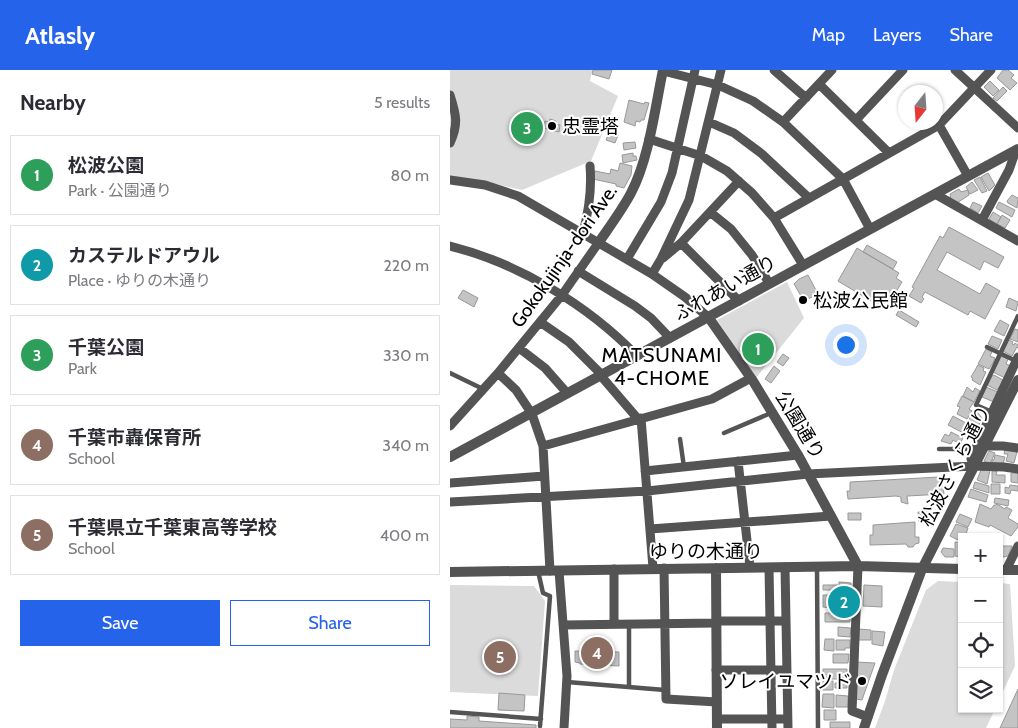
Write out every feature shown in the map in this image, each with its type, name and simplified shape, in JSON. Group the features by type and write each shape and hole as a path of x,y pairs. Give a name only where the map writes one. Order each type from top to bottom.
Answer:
{"street":[{"path":"663,70 694,74 753,101 783,122 843,179 870,228"},
{"name":"Gokokujinja-dori Ave.","path":"450,426 498,373 562,295 631,194 649,139 663,70"},
{"path":"652,274 689,200 721,70"},
{"path":"774,70 806,98"},
{"path":"856,120 903,70"},
{"path":"955,70 1018,128"},
{"path":"943,121 992,70"},
{"path":"783,122 830,71"},
{"path":"627,259 661,202 672,173 694,74"},
{"path":"819,84 889,152"},
{"path":"450,95 457,116 450,144"},
{"path":"709,122 734,133 762,154 809,198"},
{"path":"774,218 930,130"},
{"path":"942,130 968,176"},
{"path":"649,139 701,156 727,171 752,193 774,218 803,265"},
{"path":"982,220 1009,170 1017,150"},
{"name":"ふれあい通り","path":"450,457 1017,150"},
{"path":"583,233 589,210 590,166"},
{"name":"公園通り","path":"450,180 484,185 518,196 652,274 685,297 709,318 751,378 798,455 858,566"},
{"path":"661,259 681,242 739,182"},
{"path":"935,194 1018,240"},
{"path":"710,212 731,229 752,255 769,283"},
{"path":"681,242 739,301"},
{"path":"450,246 486,258 526,275 562,295 599,320 637,356"},
{"path":"578,271 635,306 651,318 670,338"},
{"path":"540,322 570,342 640,418 653,568"},
{"path":"519,348 544,368 567,393"},
{"path":"1017,359 992,412 980,448 1003,446 1018,448"},
{"path":"498,373 516,390 532,414 543,446 545,496 563,625 567,682 564,728"},
{"path":"543,446 712,399 751,378"},
{"name":"松波さくら通り","path":"864,728 922,569 974,466 980,448 1018,380"},
{"path":"645,471 798,455"},
{"path":"738,461 750,567"},
{"path":"450,502 647,491 808,474 974,466 1018,469"},
{"path":"450,483 544,476"},
{"path":"650,529 831,516"},
{"path":"1003,570 1018,546"},
{"path":"858,566 852,711 868,717"},
{"name":"ゆりの木通り","path":"450,572 858,566 958,569"},
{"path":"664,568 666,699 717,702"},
{"path":"716,568 717,724 787,724 785,568"},
{"path":"769,568 772,724"},
{"path":"614,569 614,624"},
{"path":"1003,570 1018,570"},
{"path":"563,625 786,620"},
{"path":"716,670 787,670"}],"lane":[{"path":"992,412 976,404 1018,316"},
{"path":"987,347 1017,359"},
{"path":"450,372 483,389"},
{"path":"724,433 772,412"},
{"path":"680,439 684,467"},
{"path":"939,449 980,448"},
{"path":"817,567 818,728"},
{"path":"538,571 543,593 550,596 540,726"},
{"path":"629,624 629,686"},
{"path":"567,682 629,686 634,689 666,690"},
{"path":"450,712 541,719"}],"shaded area":[{"path":"450,70 592,70 590,81 618,96 591,161 522,190 450,176"},
{"path":"787,282 804,318 756,378 717,320"},
{"path":"938,581 958,582 958,713 993,713 986,728 875,728 894,670 926,590"},
{"path":"1003,583 1010,584 1015,666 1003,692"},
{"path":"450,585 534,586 545,601 538,696 450,692"}],"building":[{"path":"593,70 612,70 609,79 592,74"},
{"path":"1003,70 1008,70 1014,75 1011,78 1017,83 1010,90 997,78"},
{"path":"990,81 999,90 993,96 984,87"},
{"path":"1003,87 1007,91 997,101 993,98"},
{"path":"629,100 644,104 645,102 649,103 644,120 636,121 635,126 624,122"},
{"name":"忠霊塔","path":"550,119 556,121 555,124 560,125 559,132 544,128 545,121 549,122"},
{"path":"609,132 618,135 615,143 606,140"},
{"path":"635,142 636,148 624,150 623,143"},
{"path":"633,153 637,160 623,163 622,155"},
{"path":"620,163 632,166 631,175 624,188 616,186 616,184 593,179 595,171 610,174 611,169 618,171"},
{"path":"988,173 995,185 989,191 981,177"},
{"path":"980,177 987,191 982,193 974,180"},
{"path":"972,182 978,190 970,194 966,187"},
{"path":"959,189 961,192 968,190 969,195 957,203 951,200 950,194"},
{"path":"1012,195 1018,198 1017,208 1007,201"},
{"path":"973,202 982,206 978,213 970,208"},
{"path":"999,202 1015,210 1012,217 996,208"},
{"path":"993,212 1001,217 997,224 989,219"},
{"path":"1002,215 1010,220 1005,228 997,224"},
{"path":"949,227 1004,257 998,268 984,261 980,270 947,252 937,270 980,294 986,283 1000,291 985,319 970,311 968,315 925,292 921,303 909,296 940,236 943,238"},
{"path":"867,245 897,262 893,269 863,252"},
{"path":"857,248 899,273 896,278 902,282 890,302 885,299 881,307 838,281"},
{"path":"808,275 818,294 804,301 794,284 799,279"},
{"path":"463,290 478,298 474,307 458,298"},
{"path":"1009,298 1018,302 1016,311 1006,307"},
{"path":"899,310 919,322 916,327 896,315"},
{"path":"1000,320 1009,325 1004,336 994,331"},
{"path":"1015,329 1018,330 1018,342 1010,339"},
{"path":"992,336 1002,340 998,349 988,344"},
{"path":"1009,340 1013,342 1012,344 1018,345 1012,356 1003,351"},
{"path":"986,349 992,352 990,356 995,358 989,369 978,364"},
{"path":"783,354 789,358 783,366 777,362"},
{"path":"1001,356 1008,359 1006,364 1011,366 1005,378 993,372"},
{"path":"978,365 984,368 983,371 986,372 980,385 972,380 973,378 971,377"},
{"path":"774,366 780,371 771,383 765,379"},
{"path":"994,375 1003,380 997,390 987,385"},
{"path":"967,387 973,392 975,388 980,391 974,402 963,396"},
{"path":"986,387 998,392 994,402 982,397"},
{"path":"962,396 974,402 969,409 972,411 967,419 957,414 960,407 957,406"},
{"path":"973,411 977,412 982,418 979,425 969,420"},
{"path":"953,416 979,430 975,439 948,425"},
{"path":"951,432 963,438 960,444 953,440 951,444 941,441 945,434 949,436"},
{"path":"1005,449 1017,452 1014,463 1006,461 1008,454 1004,454"},
{"path":"989,451 995,453 990,464 984,461"},
{"path":"995,455 1005,457 1003,464 992,463"},
{"path":"981,470 990,470 987,484 977,480"},
{"path":"992,471 997,471 996,475 1005,475 1005,483 992,482"},
{"path":"1011,473 1018,473 1018,483 1011,482"},
{"path":"939,477 940,486 943,486 944,494 907,496 908,504 901,502 901,497 896,496 848,499 847,491 850,491 850,482"},
{"path":"975,482 989,486 989,493 973,488"},
{"path":"991,484 1000,484 1000,494 991,494"},
{"path":"1010,485 1018,486 1018,491 1011,490 1010,494 1005,493 1005,487 1009,488"},
{"path":"971,489 988,495 986,502 968,497"},
{"path":"995,498 1009,500 1008,506 994,503"},
{"path":"980,504 991,509 997,504 1005,509 1006,507 1012,510 1008,518 1018,524 1018,527 1011,536 990,525 989,527 975,522"},
{"path":"918,512 929,512 930,522 919,522"},
{"path":"848,513 861,513 861,520 848,520"},
{"path":"960,514 972,519 968,527 956,522"},
{"path":"915,522 915,537 919,537 919,543 913,547 908,547 906,544 870,545 873,525"},
{"path":"956,524 968,528 966,533 958,533 958,540 950,536"},
{"path":"955,542 958,542 958,556 955,556"},
{"path":"1003,546 1012,546 1008,556 1003,557"},
{"path":"943,548 954,549 954,557 945,557 941,552"},
{"path":"839,582 851,583 851,590 839,589"},
{"path":"823,585 838,585 839,590 823,590"},
{"path":"864,585 882,586 882,607 863,606"},
{"path":"823,595 831,595 831,608 823,607"},
{"path":"837,595 851,596 851,608 837,608"},
{"path":"825,613 850,613 850,622 825,622"},
{"path":"838,627 851,628 850,637 838,636"},
{"path":"859,629 871,630 871,640 858,640"},
{"path":"872,631 885,632 883,646 872,644"},
{"path":"825,639 834,639 834,651 824,650"},
{"path":"836,640 850,640 850,648 836,650"},
{"path":"575,651 619,652 619,666 580,664 575,662"},
{"path":"833,654 849,654 848,663 833,663"},
{"name":"ソレイユマツド","path":"856,662 875,663 862,700 855,699"},
{"path":"823,669 847,669 847,679 823,679"},
{"path":"823,681 833,681 833,690 823,690"},
{"path":"835,683 847,683 847,688 835,688"},
{"path":"1018,689 1018,728 1000,728"},
{"path":"499,693 525,695 524,711 498,710"},
{"path":"823,694 834,694 834,708 822,707"},
{"path":"836,695 848,696 848,707 836,707"},
{"path":"824,710 836,710 836,720 824,720"},
{"path":"467,716 479,717 479,721 536,725 536,728 450,728 450,719 467,720"},
{"path":"830,722 850,722 850,728 830,728"}],"place":[{"name":"忠霊塔","path":"552,126"},
{"name":"千葉公園","path":"527,128"},
{"name":"松波公民館","path":"803,300"},
{"name":"松波公園","path":"758,349"},
{"name":"カステルドアウル","path":"844,602"},
{"name":"千葉市轟保育所","path":"597,653"},
{"name":"千葉県立千葉東高等学校","path":"500,657"},
{"name":"ソレイユマツド","path":"862,681"}],"district":[{"name":"MATSUNAMI 4-CHOME","path":"662,366"}]}
